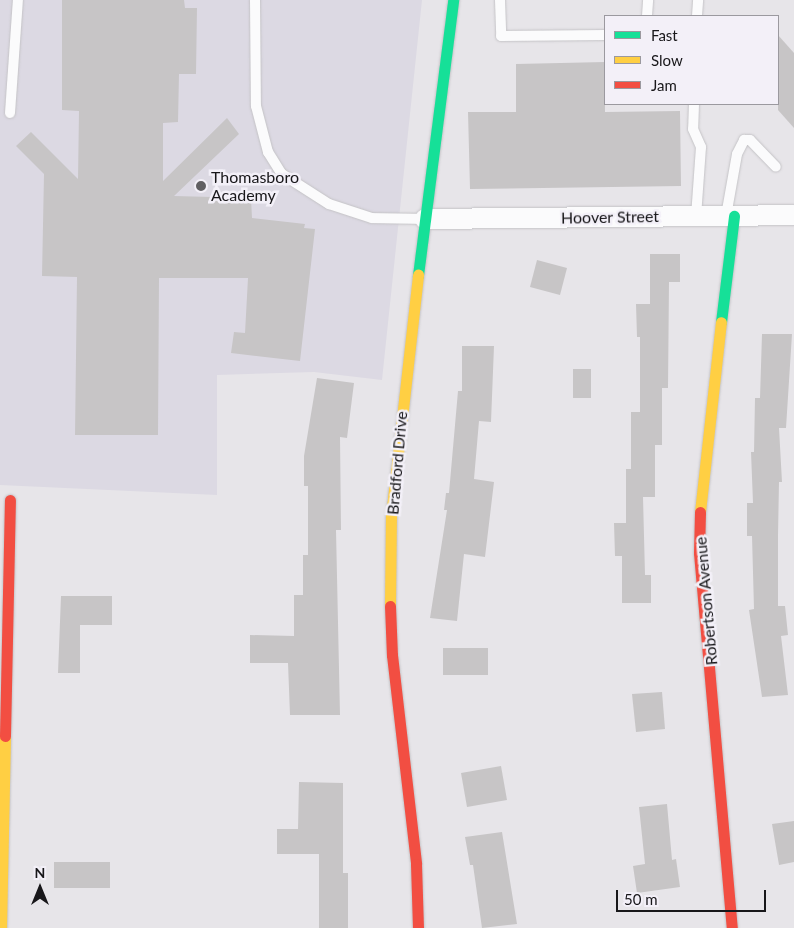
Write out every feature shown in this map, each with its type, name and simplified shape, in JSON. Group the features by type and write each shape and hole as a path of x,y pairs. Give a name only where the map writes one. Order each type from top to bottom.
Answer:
{"street":[{"name":"Bradford Drive","path":"418,928 416,864 392,655 389,591 393,497 453,0"},
{"name":"Hoover Street","path":"425,220 794,215"},
{"name":"Robertson Avenue","path":"730,216 700,499 699,553 732,928"},
{"path":"2,928 10,500"}],"lane":[{"path":"10,113 18,0"},
{"path":"255,0 256,106 268,152 282,174 329,204 367,216 425,220"},
{"path":"500,0 501,36 604,34"},
{"path":"647,15 648,0"},
{"path":"697,15 698,0"},
{"path":"694,105 693,129 701,147 696,216"},
{"path":"730,216 737,154 744,140 750,140 776,167"}],"shaded area":[{"name":"Thomasboro Academy","path":"0,0 422,0 382,380 314,372 217,375 217,495 0,485"}],"building":[{"path":"62,0 184,0 185,8 197,8 196,74 179,74 178,122 163,123 163,181 227,118 239,134 174,196 251,198 252,218 305,224 304,228 315,229 300,361 231,353 234,332 245,333 248,278 159,278 158,435 75,435 77,277 42,276 44,174 16,146 31,132 78,179 79,111 62,110"},
{"path":"779,36 794,53 794,128 778,110"},
{"path":"604,62 605,112 680,111 681,186 470,189 468,112 516,112 516,64"},
{"path":"650,254 680,254 680,282 669,282 668,388 662,388 662,445 655,445 655,497 643,497 645,575 651,575 651,603 622,603 622,556 615,556 614,523 626,523 626,469 631,469 631,412 640,412 640,337 637,337 636,304 650,304"},
{"path":"537,260 567,268 560,295 530,287"},
{"path":"762,334 792,334 786,428 779,428 782,482 779,482 778,606 785,606 788,635 781,636 788,695 762,697 749,610 754,609 752,536 747,536 747,503 753,503 751,452 754,452 755,398 760,398"},
{"path":"462,346 494,346 491,422 479,421 474,479 494,482 485,557 464,554 457,621 430,618 447,510 444,510 446,493 449,493 458,391 462,391"},
{"path":"573,369 591,369 591,398 573,398"},
{"path":"317,378 354,383 347,438 340,437 341,530 336,530 340,715 290,715 288,663 250,663 250,635 294,636 294,595 303,595 303,555 308,555 308,486 304,486 304,456"},
{"path":"61,596 112,596 112,625 80,625 80,673 58,673"},
{"path":"443,648 488,648 488,675 443,675"},
{"path":"662,692 665,729 636,732 632,694"},
{"path":"501,766 507,800 467,807 461,773"},
{"path":"299,782 343,783 343,873 348,873 348,928 319,928 319,854 277,854 277,829 298,829"},
{"path":"667,804 672,860 676,859 680,887 637,893 633,866 645,864 639,807"},
{"path":"794,821 794,862 779,865 772,824"},
{"path":"502,832 517,924 482,928 473,865 470,865 465,837"},
{"path":"54,862 110,862 110,888 54,888"}],"traffic: fast":[{"path":"418,275 453,0"},
{"path":"721,322 734,216"}],"traffic: slow":[{"path":"390,606 391,516 418,275"},
{"path":"700,512 721,322"},
{"path":"1,928 5,736"}],"traffic: jam":[{"path":"5,736 10,500"},
{"path":"700,512 699,553 732,928"},
{"path":"390,606 392,655 416,864 418,928"}],"place":[{"name":"Thomasboro Academy","path":"201,186"}]}
